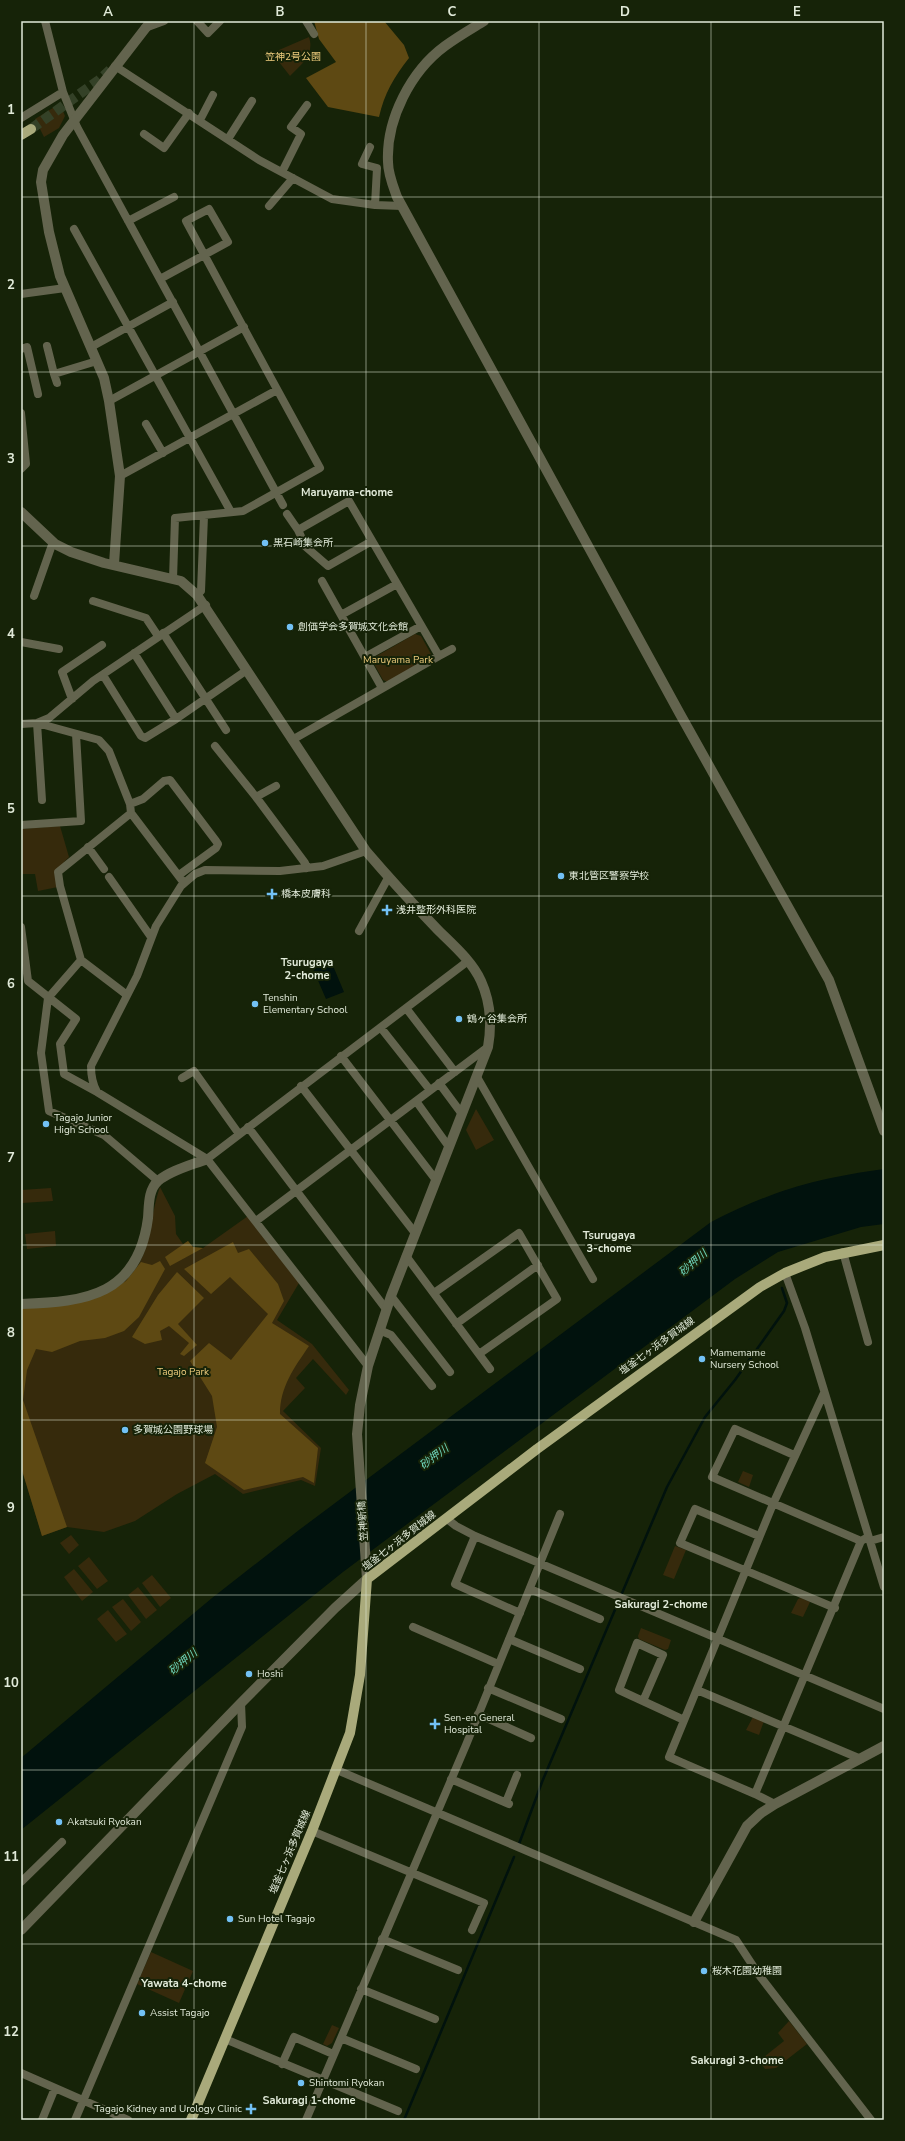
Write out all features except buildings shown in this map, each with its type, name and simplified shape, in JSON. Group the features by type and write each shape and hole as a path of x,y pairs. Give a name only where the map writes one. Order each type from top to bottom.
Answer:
{"main road":[{"path":"21,135 31,129"},
{"name":"塩釜七ヶ浜多賀城線","path":"191,2120 312,1831 337,1770 350,1733 357,1697 364,1638 367,1579 734,1304 786,1273 825,1257 843,1252 884,1245"}],"street":[{"path":"45,21 63,92 74,120 283,505"},
{"path":"114,564 120,476 109,401 104,378 65,288 49,232 41,182 43,170 74,120 148,24 164,21"},
{"path":"196,21 208,33 220,21"},
{"path":"306,21 314,34"},
{"path":"484,21 445,46 425,65 412,82 400,103 392,126 388,162 392,180 402,206 680,714 829,980 884,1132"},
{"path":"116,66 228,139 282,172 332,199 375,205 402,206"},
{"path":"21,118 63,92"},
{"path":"200,120 213,95"},
{"path":"228,139 252,101"},
{"path":"282,172 301,134 291,127 307,105"},
{"path":"144,134 164,148 189,113"},
{"path":"370,147 362,164 378,168 375,205"},
{"path":"269,206 293,178"},
{"path":"128,221 174,197"},
{"path":"160,279 204,256 228,242 209,209 186,221 204,256 320,468 243,511 175,518 173,579"},
{"path":"74,229 231,512"},
{"path":"21,294 65,288"},
{"path":"91,347 173,302"},
{"path":"109,401 244,327"},
{"path":"47,346 56,383"},
{"path":"21,349 27,347 38,394"},
{"path":"54,374 97,361"},
{"path":"120,476 277,390"},
{"path":"21,413 26,464 21,469"},
{"path":"146,424 163,453"},
{"path":"298,530 349,501 439,656"},
{"name":"笠神新橋","path":"21,512 53,542 82,557 181,581 197,595 206,605 292,740 366,851 388,878 468,961 481,980 489,1005 491,1029 488,1047 386,1308 368,1366 358,1417 360,1482 367,1579"},
{"path":"287,514 298,530 306,547 328,566 372,541"},
{"path":"197,595 201,591 204,516"},
{"path":"34,596 53,542"},
{"path":"322,581 382,688"},
{"path":"341,616 397,584"},
{"path":"93,601 146,618 161,634 206,698 226,730"},
{"path":"21,724 36,723 49,718 103,675 161,634 206,605"},
{"path":"365,657 421,626"},
{"path":"21,642 59,649"},
{"path":"72,699 62,672 102,645"},
{"path":"292,740 452,649"},
{"path":"134,653 176,719"},
{"path":"103,675 141,736 145,738 151,736 247,670"},
{"path":"36,723 99,740 109,751 130,804 132,813 184,883"},
{"path":"36,723 42,800"},
{"path":"21,825 81,821 76,734"},
{"path":"215,746 256,797 305,863 307,868"},
{"path":"130,804 143,799 164,781 170,780 216,841 218,844 216,848 179,876"},
{"path":"256,797 276,786"},
{"path":"127,995 81,960 60,886 58,872 132,813"},
{"path":"88,847 104,869"},
{"path":"97,1092 92,1082 91,1066 149,950 151,936 184,883 195,874 205,870 280,872 323,866 366,851"},
{"path":"108,877 151,936"},
{"path":"359,931 388,878"},
{"path":"21,927 28,981 76,1019 60,1044 64,1074 97,1092 207,1159 368,1366"},
{"path":"81,960 48,998 41,1053 49,1110 104,1135 158,1181"},
{"path":"21,1304 59,1303 79,1299 99,1292 124,1276 139,1255 146,1232 150,1197 158,1181 174,1172 207,1159 301,1086 381,1028 468,961"},
{"path":"406,1008 455,1072"},
{"path":"381,1028 430,1090"},
{"path":"256,1221 488,1047"},
{"path":"341,1056 436,1180"},
{"path":"182,1078 194,1071 239,1134"},
{"path":"477,1077 593,1279"},
{"path":"439,1083 462,1114"},
{"path":"301,1086 415,1233"},
{"path":"416,1101 449,1146"},
{"path":"248,1127 386,1308"},
{"path":"434,1293 519,1234 557,1299 479,1354"},
{"path":"843,1252 868,1342"},
{"path":"406,1256 490,1369"},
{"path":"456,1324 538,1265"},
{"path":"786,1273 824,1393 866,1540 884,1587"},
{"path":"391,1296 450,1372"},
{"path":"379,1330 391,1335 432,1386"},
{"path":"775,1804 669,1757 744,1570 794,1456 824,1393"},
{"path":"794,1456 735,1429 712,1477 773,1504 866,1540 884,1537"},
{"path":"759,1536 695,1509 680,1543 835,1608"},
{"path":"306,2120 410,1872 451,1780 560,1514"},
{"path":"447,1518 456,1526 475,1536 614,1593 884,1709"},
{"path":"475,1536 455,1584 520,1613"},
{"path":"755,1794 805,1675 866,1540"},
{"path":"21,1929 241,1703 335,1608 367,1579"},
{"path":"530,1589 600,1619"},
{"path":"413,1627 498,1664"},
{"path":"509,1639 580,1669"},
{"path":"643,1701 663,1655 638,1643 619,1690 684,1720"},
{"path":"488,1688 561,1720"},
{"path":"696,1690 861,1759"},
{"path":"75,2120 242,1727 241,1703"},
{"path":"478,1714 531,1738"},
{"path":"694,1922 747,1826 760,1813 884,1746"},
{"path":"337,1770 736,1940 759,1975 871,2120"},
{"path":"451,1780 507,1803 517,1775"},
{"path":"312,1831 484,1903 472,1930"},
{"path":"21,1882 62,1842"},
{"path":"382,1939 458,1970"},
{"path":"361,1989 435,2019"},
{"path":"282,2064 294,2037 333,2054"},
{"path":"341,2038 416,2070"},
{"path":"225,2039 322,2081 398,2111"},
{"path":"21,2074 128,2120"},
{"path":"42,2120 55,2088"}],"green space":[{"name":"笠神2号公園","path":"309,37 309,54 302,64 290,76 272,53"},
{"path":"56,106 61,106 65,116 59,128 44,137 35,119"},
{"name":"Maruyama Park","path":"415,634 421,636 431,654 429,659 388,682 383,680 373,662 375,657"},
{"path":"60,826 69,857 64,862 58,887 38,891 35,874 21,874 21,829"},
{"path":"476,1109 494,1140 476,1150 466,1130"},
{"name":"Tagajo Park","path":"160,1187 175,1216 176,1234 183,1244 188,1241 193,1247 203,1248 248,1216 299,1283 277,1320 312,1344 349,1390 346,1395 313,1359 296,1378 305,1388 283,1411 321,1448 315,1486 301,1480 243,1494 215,1474 177,1494 135,1521 104,1532 67,1527 42,1536 21,1467 21,1308 115,1288 128,1278 137,1267 143,1255"},
{"path":"51,1188 53,1201 22,1203 21,1190"},
{"path":"55,1231 56,1246 27,1249 25,1234"},
{"path":"743,1471 753,1475 749,1487 738,1482"},
{"path":"71,1535 79,1545 69,1554 60,1543"},
{"path":"675,1546 686,1550 674,1579 663,1575"},
{"path":"89,1557 108,1581 97,1589 78,1566"},
{"path":"74,1569 93,1592 82,1601 64,1577"},
{"path":"152,1575 171,1598 160,1607 142,1583"},
{"path":"138,1587 157,1610 146,1619 128,1595"},
{"path":"801,1598 810,1602 803,1617 791,1613 798,1599"},
{"path":"123,1599 141,1622 131,1631 112,1607"},
{"path":"108,1610 127,1634 116,1642 97,1619"},
{"path":"641,1628 671,1640 668,1649 665,1650 639,1639 638,1636"},
{"path":"753,1717 764,1721 759,1735 746,1730"},
{"path":"151,1952 193,1971 179,2003 137,1984"},
{"path":"789,2021 807,2044 776,2068 765,2069 759,2061 784,2041 778,2033"},
{"path":"332,2025 339,2028 332,2043 327,2046 323,2044"}],"shaded area":[{"path":"314,21 384,21 404,45 409,58 390,86 379,117 328,107 306,78 336,62 319,39"},
{"path":"188,1241 193,1247 203,1248 170,1266 165,1257"},
{"path":"233,1242 238,1253 249,1249 278,1284 284,1301 272,1323 309,1346 293,1370 285,1386 282,1395 280,1414 318,1448 314,1483 303,1477 244,1490 205,1463 217,1427 212,1396 190,1361 209,1343 231,1360 268,1314 230,1277 211,1294 184,1269"},
{"path":"160,1261 165,1269 139,1317 124,1331 105,1338 80,1341 52,1352 36,1349 27,1370 23,1400 67,1527 42,1536 21,1467 21,1308 115,1288 126,1281 141,1262 152,1265"},
{"path":"177,1272 204,1298 178,1324 197,1345 184,1356 180,1354 189,1343 169,1326 160,1331 162,1340 145,1344 132,1337 158,1295"}],"water":[{"path":"331,961 344,992 326,999 313,969"},
{"name":"砂押川","path":"884,1169 884,1224 861,1227 778,1252 735,1279 343,1572 21,1830 21,1758 212,1598 299,1530 711,1222 754,1202 795,1187 837,1177"}],"waterway":[{"path":"519,1844 542,1782 667,1487 705,1417 735,1380 784,1311 787,1303 782,1288"},
{"path":"404,2120 514,1857"}],"tunnel":[{"path":"31,129 99,80 110,70"}],"place":[{"name":"黒石崎集会所","path":"265,543"},
{"name":"創価学会多賀城文化会館","path":"290,627"},
{"name":"東北管区警察学校","path":"561,876"},
{"name":"橋本皮膚科","path":"272,894"},
{"name":"浅井整形外科医院","path":"387,910"},
{"name":"Tenshin Elementary School","path":"255,1004"},
{"name":"鶴ヶ谷集会所","path":"459,1019"},
{"name":"Tagajo Junior High School","path":"46,1124"},
{"name":"Mamemame Nursery School","path":"702,1359"},
{"name":"多賀城公園野球場","path":"125,1430"},
{"name":"Hoshi","path":"249,1674"},
{"name":"Sen-en General Hospital","path":"435,1724"},
{"name":"Akatsuki Ryokan","path":"59,1822"},
{"name":"Sun Hotel Tagajo","path":"230,1919"},
{"name":"桜木花園幼稚園","path":"704,1971"},
{"name":"Assist Tagajo","path":"142,2013"},
{"name":"Shintomi Ryokan","path":"301,2083"},
{"name":"Tagajo Kidney and Urology Clinic","path":"251,2109"}],"district":[{"name":"Maruyama-chome","path":"347,492"},
{"name":"Tsurugaya 2-chome","path":"307,968"},
{"name":"Tsurugaya 3-chome","path":"609,1241"},
{"name":"Sakuragi 2-chome","path":"661,1604"},
{"name":"Yawata 4-chome","path":"184,1983"},
{"name":"Sakuragi 3-chome","path":"737,2060"},
{"name":"Sakuragi 1-chome","path":"309,2100"}]}
